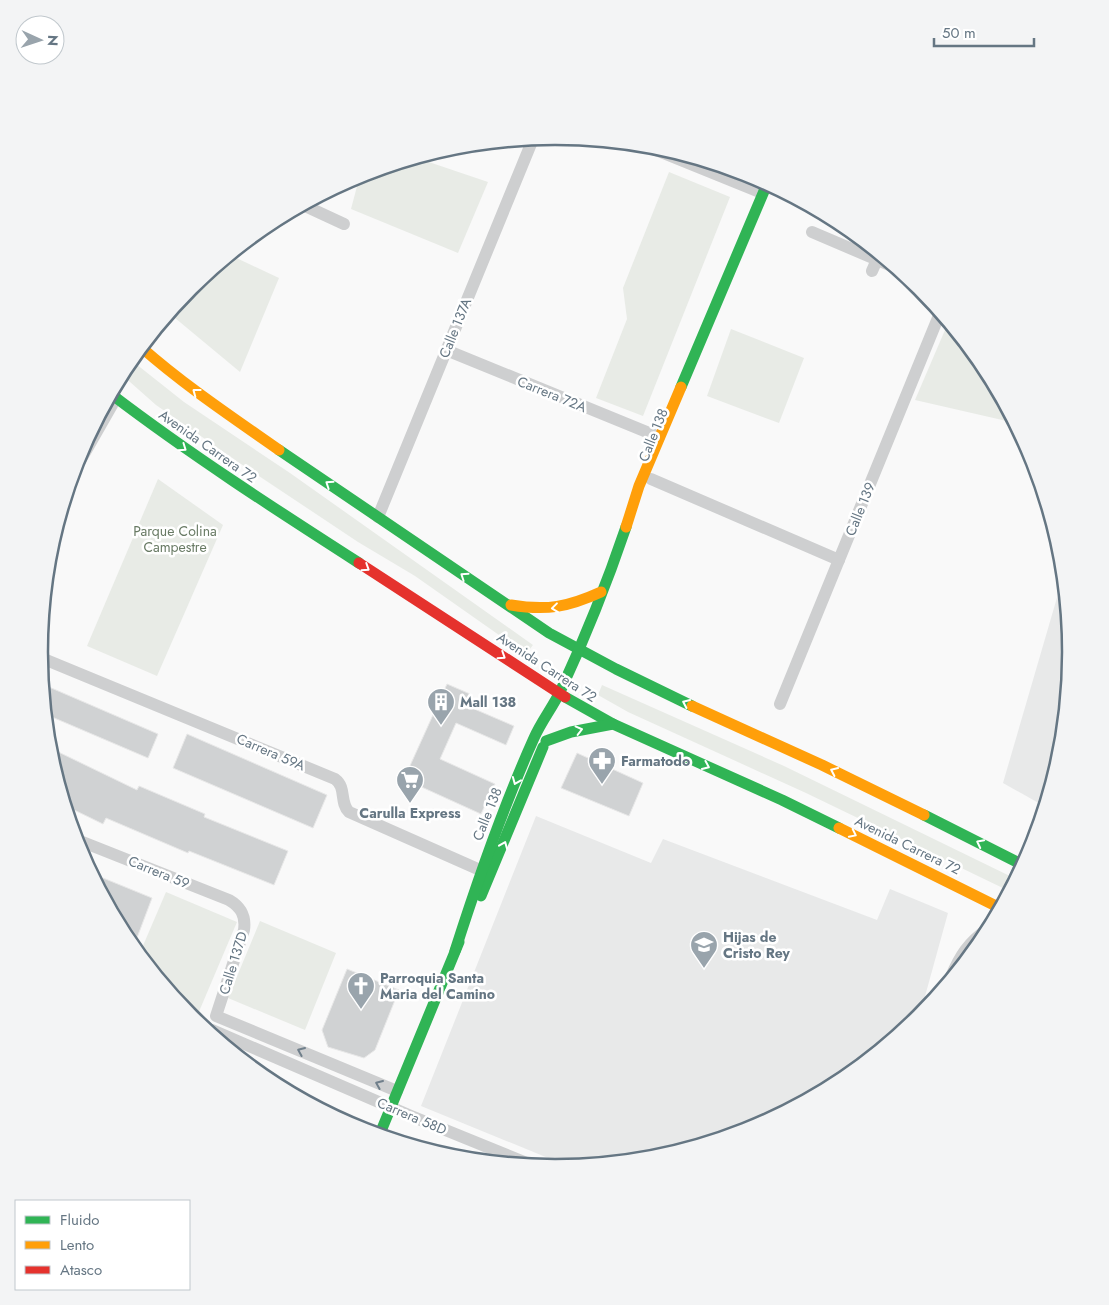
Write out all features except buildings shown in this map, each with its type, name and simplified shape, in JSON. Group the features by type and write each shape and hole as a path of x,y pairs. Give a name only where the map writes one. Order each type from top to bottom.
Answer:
{"main road":[{"name":"Calle 138","path":"382,1129 455,951 491,875 546,741 560,694 626,528 639,486 763,191"},
{"name":"Calle 138","path":"626,528 651,480 686,390 698,348"},
{"path":"146,352 208,401 549,634 667,694 864,785 1016,862"},
{"name":"Avenida Carrera 72","path":"116,398 221,474 560,694 613,724 782,800 994,905"},
{"path":"504,603 536,609 551,609 567,606 601,592"},
{"name":"Calle 138","path":"455,951 480,870 535,736 560,694"},
{"path":"546,741 571,732 613,724"}],"street":[{"name":"Calle 137A","path":"378,517 530,146"},
{"path":"310,208 344,224"},
{"path":"812,232 876,262"},
{"name":"Calle 139","path":"780,704 937,320"},
{"name":"Carrera 72A","path":"446,350 659,437"},
{"path":"651,480 839,560"},
{"name":"Carrera 59A","path":"48,661 336,779 342,788 343,804 349,812 480,870"},
{"name":"Carrera 59","path":"84,843 228,900 238,905 241,910"},
{"name":"Calle 137D","path":"216,1016 244,930 245,922 241,910"},
{"name":"Carrera 58D","path":"216,1016 397,1091"},
{"name":"Carrera 58D","path":"224,1037 513,1157"},
{"path":"319,1076 325,1061"}],"shaded area":[{"path":"1058,595 1062,652 1057,719 1052,751 1039,803 1003,783"},
{"name":"Hijas de Cristo Rey","path":"536,816 651,863 663,839 877,920 890,889 948,913 924,999 889,1034 863,1055 808,1092 749,1121 717,1133 653,1150 621,1155 553,1160 421,1106"}],"green space":[{"path":"428,162 488,182 458,253 351,209 357,185 392,172"},
{"path":"669,172 730,197 643,416 596,398 627,319 623,288"},
{"path":"236,258 279,278 240,372 174,317 220,271"},
{"path":"731,329 804,358 779,423 707,396"},
{"path":"945,329 976,371 1005,421 915,400"},
{"path":"137,365 184,402 290,473 533,645 526,654 415,576 358,542 156,405 127,380"},
{"name":"Parque Colina Campestre","path":"158,479 223,525 157,676 87,646"},
{"path":"602,685 784,766 1010,876 1003,888 806,793 628,712 598,695"},
{"path":"166,892 237,922 198,1013 173,987 142,947"},
{"path":"260,921 336,953 305,1030 228,998"}],"traffic: fast":[{"path":"681,387 764,191"},
{"path":"116,398 202,460 359,563"},
{"path":"279,450 549,633 616,669 692,706"},
{"path":"455,951 501,817 537,732 560,692 578,651 626,527"},
{"path":"565,697 613,724 782,800 839,828"},
{"path":"546,741 571,732 613,724"},
{"path":"481,896 543,747"},
{"path":"924,815 1016,862"},
{"path":"382,1129 459,942"}],"traffic: slow":[{"path":"147,352 191,388 279,450"},
{"path":"626,527 639,486 681,387"},
{"path":"511,605 536,608 557,606 578,601 601,592"},
{"path":"692,706 822,765 924,815"},
{"path":"839,828 994,905"}],"traffic: jam":[{"path":"359,563 565,697"}],"place":[{"name":"Mall 138","path":"441,726"},
{"name":"Farmatodo","path":"602,785"},
{"name":"Carulla Express","path":"410,804"},
{"name":"Hijas de Cristo Rey","path":"704,969"},
{"name":"Parroquia Santa Maria del Camino","path":"361,1010"}]}
